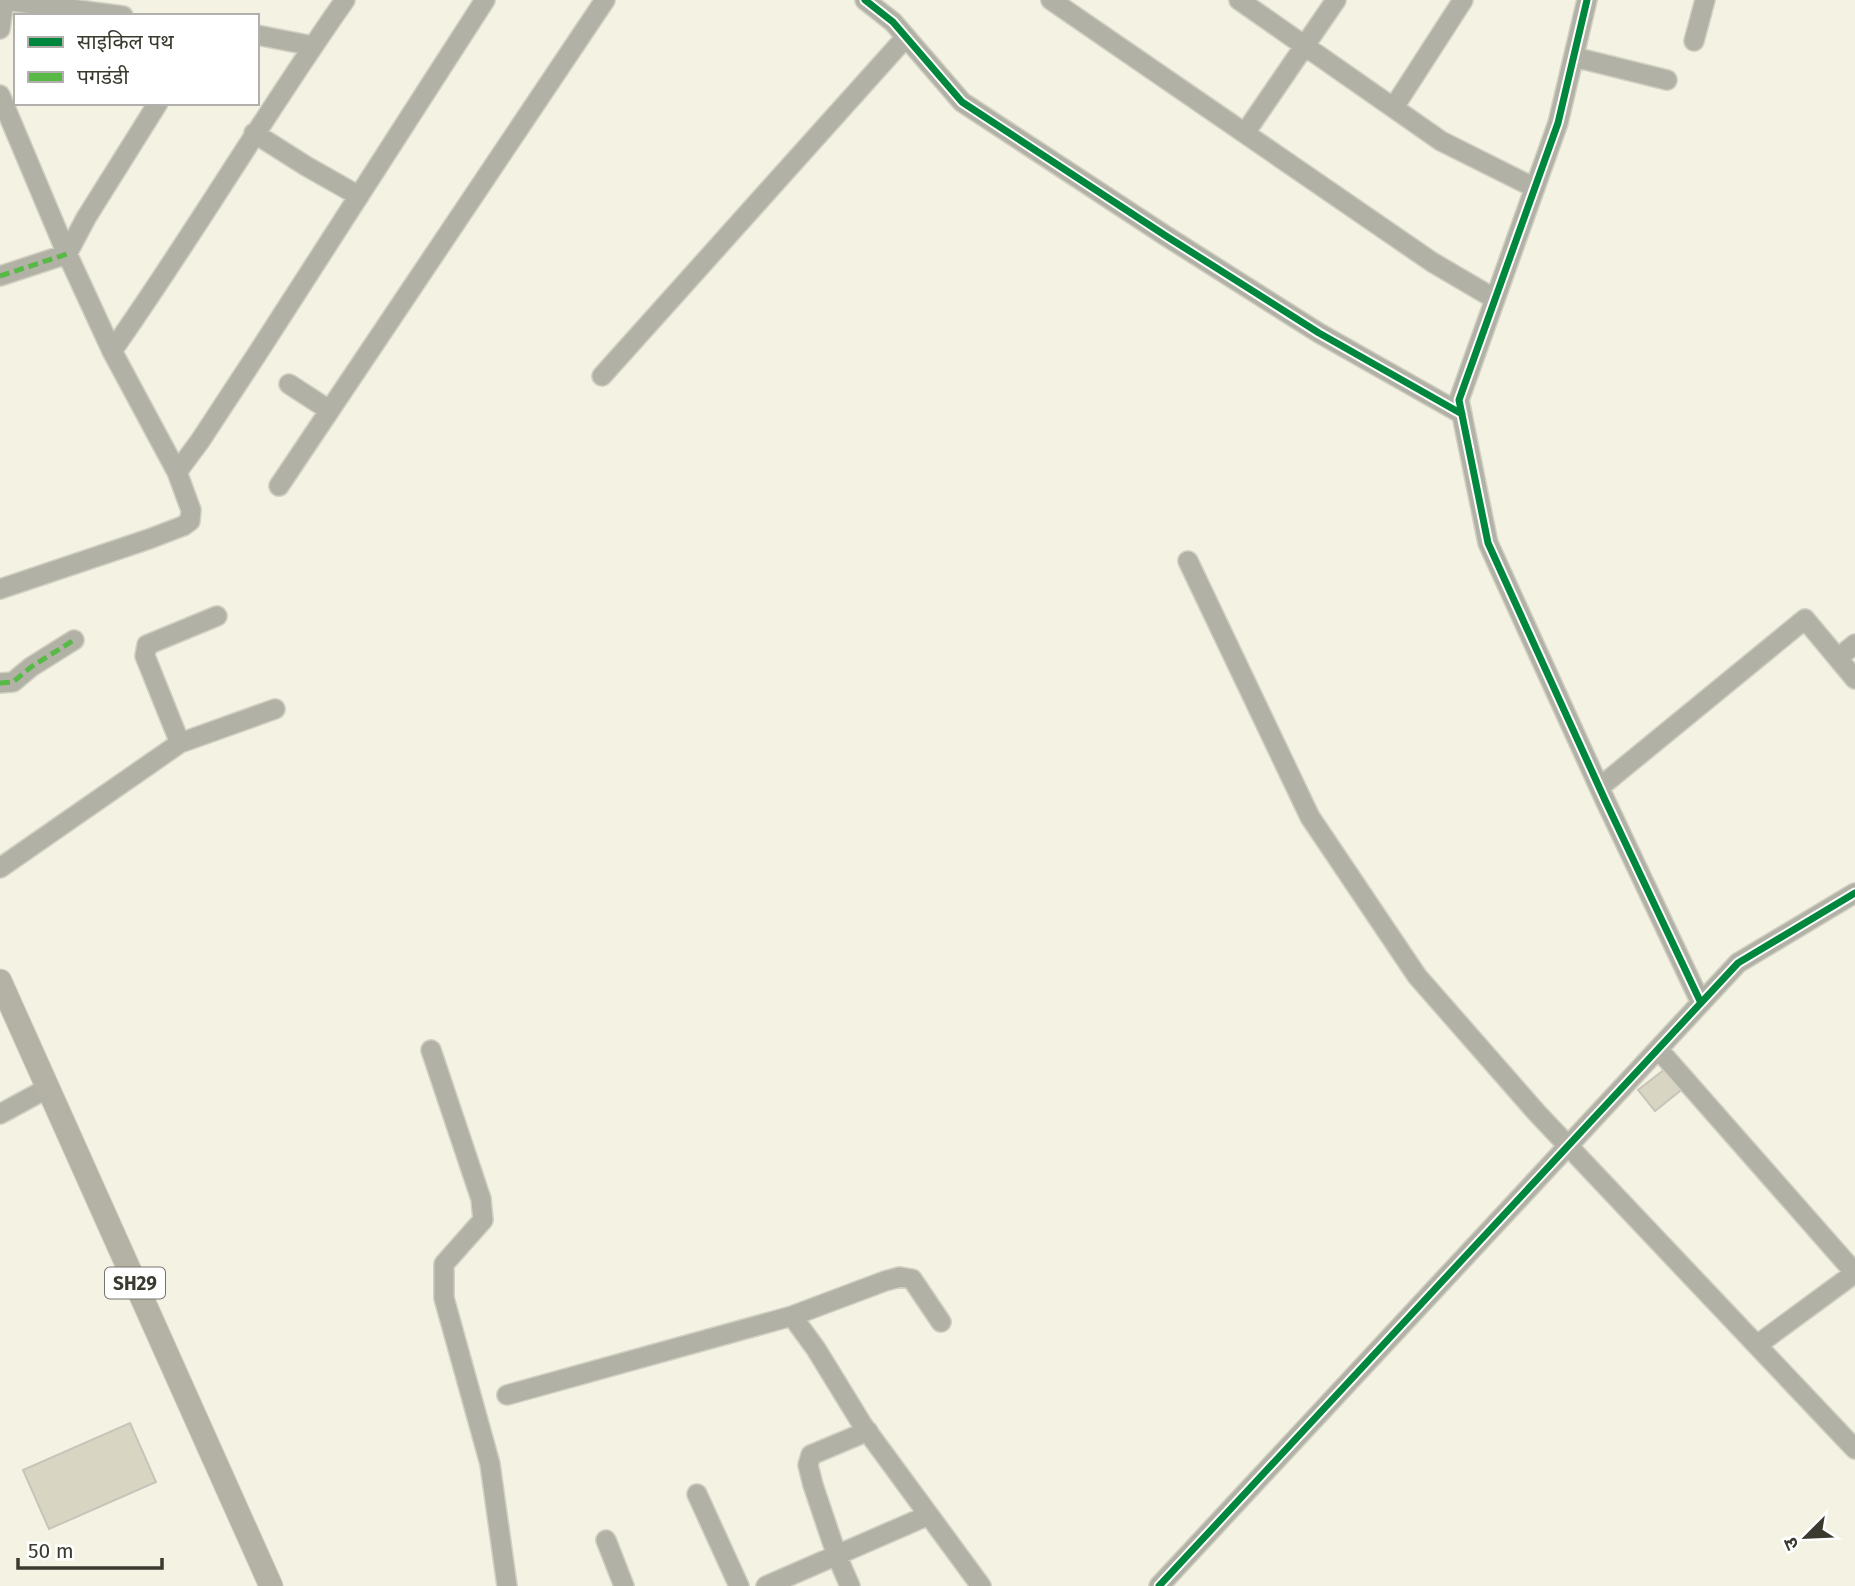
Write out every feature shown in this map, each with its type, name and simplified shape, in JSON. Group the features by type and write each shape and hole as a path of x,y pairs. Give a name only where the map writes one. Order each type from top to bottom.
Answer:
{"main road":[{"name":"SH29","path":"0,981 271,1586"}],"street":[{"path":"0,29 4,0 108,14"},
{"path":"112,351 254,133 345,0"},
{"path":"177,472 215,418 485,0"},
{"path":"279,485 605,0"},
{"path":"864,0 892,22 962,102 1166,236 1319,332 1462,414"},
{"path":"1239,0 1441,141 1535,188"},
{"path":"1245,133 1336,0"},
{"path":"1394,107 1463,0"},
{"path":"1587,0 1558,123 1459,400 1488,543 1701,1003"},
{"path":"1694,41 1705,0"},
{"path":"1061,3 1432,262 1495,299"},
{"path":"259,35 313,46"},
{"path":"602,376 906,37"},
{"path":"1574,57 1667,80"},
{"path":"0,95 67,254 112,351 177,472 191,510 190,521 183,526 0,589"},
{"path":"0,276 67,254 86,218 157,105"},
{"path":"254,133 359,197"},
{"path":"289,384 329,410"},
{"path":"1188,561 1310,817 1417,976 1536,1113 1855,1448"},
{"path":"180,743 145,656 147,645 217,616"},
{"path":"1600,787 1805,619 1855,679"},
{"path":"0,683 13,682 31,667 74,640"},
{"path":"1838,658 1855,644"},
{"path":"0,868 180,743 275,709"},
{"path":"1159,1586 1738,963 1855,893"},
{"path":"1658,1049 1855,1273 1757,1345"},
{"path":"431,1051 481,1199 483,1220 444,1264 444,1298 490,1464 507,1586"},
{"path":"0,1114 48,1088"},
{"path":"507,1395 792,1316 900,1277 912,1279 941,1322"},
{"path":"792,1316 868,1431 981,1586"},
{"path":"850,1586 837,1556 808,1465 811,1455 868,1431"},
{"path":"697,1494 739,1586"},
{"path":"766,1586 929,1515"},
{"path":"606,1540 624,1586"}],"building":[{"path":"1669,1066 1685,1087 1655,1111 1638,1090"},
{"path":"130,1423 156,1482 49,1529 23,1470"}],"marked path":[{"path":"0,276 67,254"},
{"path":"0,683 13,682 31,667 74,640"}],"cycle path":[{"path":"865,0 893,22 962,102 1319,333 1462,414"},
{"path":"1587,0 1558,123 1459,400 1488,543 1701,1003"},
{"path":"1159,1586 1738,963 1855,893"}]}
